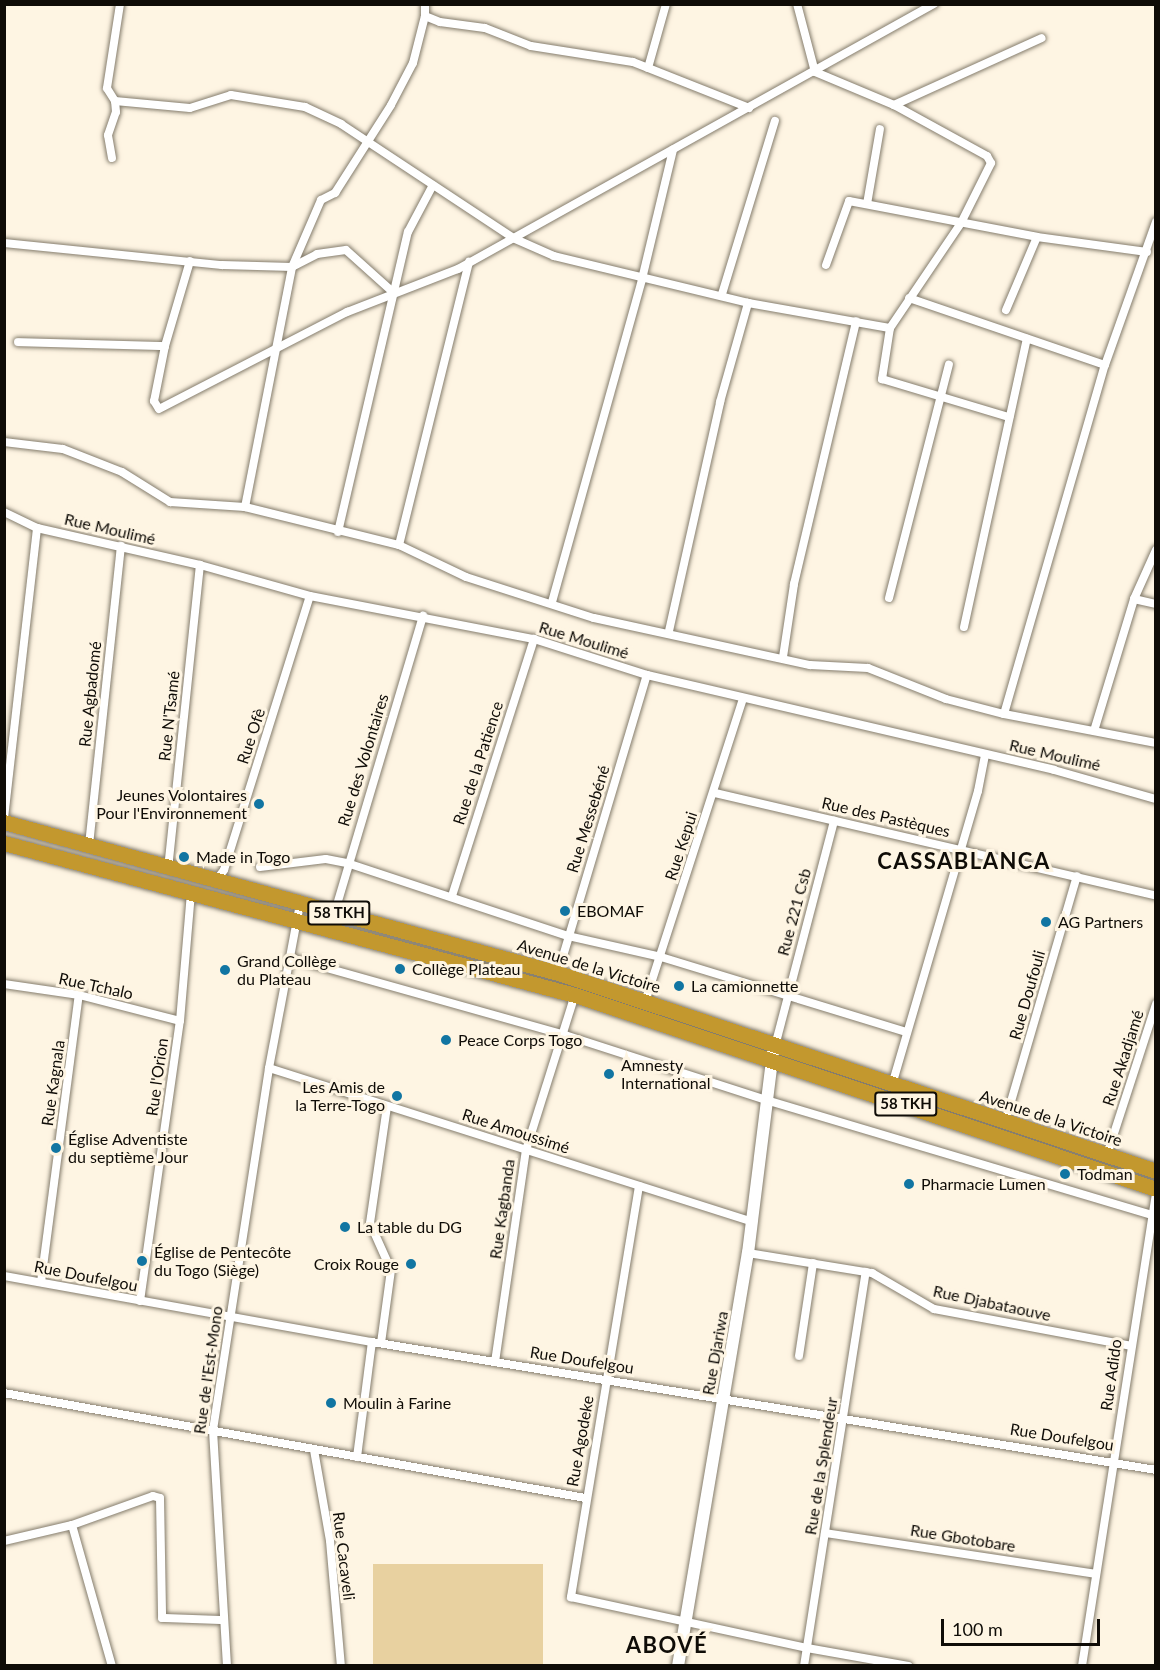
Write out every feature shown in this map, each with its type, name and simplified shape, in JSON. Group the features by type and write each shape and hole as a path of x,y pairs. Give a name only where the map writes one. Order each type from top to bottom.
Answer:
{"highway":[{"name":"Avenue de la Victoire","path":"4,820 215,882 299,912 330,928 892,1085 1155,1171"},
{"name":"Avenue de la Victoire","path":"4,843 191,892 299,912 333,912 558,973 645,1002 773,1053 1155,1189"}],"street":[{"path":"112,158 108,135 116,112 116,101 107,88 120,4"},
{"path":"245,507 278,348 292,267 321,200 335,193 366,140 391,105 413,63 425,16 425,4"},
{"path":"648,68 666,4"},
{"path":"797,4 815,72"},
{"path":"190,261 165,346 154,401 159,409 347,312 469,262 934,4"},
{"path":"425,16 485,27 531,46 648,68 749,108"},
{"path":"894,105 1042,38"},
{"path":"815,72 894,105 987,156 989,171 961,223 890,328 882,379 1009,417"},
{"path":"116,101 190,108 231,95 305,107 366,140 513,238 554,256 642,279 722,294 748,303 890,328"},
{"path":"722,294 775,121"},
{"path":"867,204 880,129"},
{"path":"552,602 642,279 673,150"},
{"path":"338,532 408,232 433,185"},
{"path":"826,265 847,203 867,204 1037,237 1147,252"},
{"path":"1004,714 1105,365 1147,252 1155,222"},
{"path":"1006,310 1037,237"},
{"path":"4,243 190,261 292,267 317,254 346,250 393,293"},
{"path":"399,545 469,262"},
{"path":"909,298 1105,365"},
{"path":"669,631 720,402 748,303"},
{"path":"783,657 794,584 856,321"},
{"path":"964,627 1027,339"},
{"path":"18,342 165,346"},
{"path":"889,598 949,365"},
{"path":"4,442 63,449 122,472 170,502 245,507 338,532 399,545 466,577 552,602 594,618 669,631 726,650 783,657 810,665 868,668 946,699 1004,714 1155,743"},
{"name":"Rue Moulimé","path":"4,512 37,528 200,565 310,596 534,639 647,675 1122,787 1155,799"},
{"path":"4,820 37,528"},
{"name":"Rue Agbadomé","path":"89,845 122,546"},
{"path":"1095,731 1134,600 1155,550"},
{"name":"Rue N'Tsamé","path":"168,870 200,565"},
{"name":"Rue Ofè","path":"215,882 224,870 310,596"},
{"path":"1134,600 1155,604"},
{"name":"Rue des Volontaires","path":"330,928 347,863 423,616"},
{"name":"Rue de la Patience","path":"452,896 534,639"},
{"name":"Rue Messebéné","path":"558,973 647,675"},
{"name":"Rue Kepui","path":"645,1002 715,793 743,699"},
{"path":"892,1085 985,755"},
{"name":"Rue des Pastèques","path":"715,793 1155,896"},
{"name":"Rue 221 Csb","path":"773,1053 834,821"},
{"path":"260,867 326,859 347,863 568,936 661,957 906,1032"},
{"name":"Rue Doufouli","path":"1005,1122 1077,876"},
{"name":"Rue l'Orion","path":"140,1301 180,1021 191,892"},
{"name":"Rue de l'Est-Mono","path":"227,1665 222,1620 213,1430 269,1068 299,912"},
{"path":"291,958 565,1035 766,1100 1154,1216"},
{"name":"Rue Tchalo","path":"4,984 80,996 180,1021"},
{"name":"Rue Kagbanda","path":"495,1362 526,1150 565,1035 575,995"},
{"name":"Rue Kagnala","path":"41,1282 80,996"},
{"name":"Rue Akadjamé","path":"1107,1155 1155,1004"},
{"name":"Rue Djariwa","path":"678,1665 753,1222 773,1053"},
{"name":"Rue Amoussimé","path":"269,1068 753,1222"},
{"path":"357,1457 391,1270 370,1223 387,1106"},
{"name":"Rue Agodeke","path":"639,1186 570,1595 573,1600 686,1623"},
{"name":"Rue Adido","path":"1082,1665 1131,1346 1154,1216 1155,1196"},
{"name":"Rue Djabataouve","path":"748,1253 866,1272 934,1309 1131,1346"},
{"path":"799,1356 813,1263"},
{"name":"Rue de la Splendeur","path":"804,1665 866,1272"},
{"name":"Rue Doufelgou","path":"5,1279 41,1282 231,1318 1114,1461 1155,1470"},
{"path":"4,1393 585,1498"},
{"name":"Rue Cacaveli","path":"314,1450 330,1541 341,1665"},
{"path":"4,1541 72,1525 153,1496 160,1498 162,1618 222,1620"},
{"path":"72,1525 112,1665"},
{"name":"Rue Gbotobare","path":"825,1533 1096,1574"},
{"path":"686,1623 807,1648 908,1665"}],"shaded area":[{"path":"373,1564 543,1564 543,1665 373,1665"}],"place":[{"name":"Jeunes Volontaires Pour l'Environnement","path":"259,804"},
{"name":"Made in Togo","path":"184,857"},
{"name":"EBOMAF","path":"565,911"},
{"name":"AG Partners","path":"1046,922"},
{"name":"Collège Plateau","path":"400,969"},
{"name":"Grand Collège du Plateau","path":"225,970"},
{"name":"La camionnette","path":"679,986"},
{"name":"Peace Corps Togo","path":"446,1040"},
{"name":"Amnesty International","path":"609,1074"},
{"name":"Les Amis de la Terre-Togo","path":"397,1096"},
{"name":"Église Adventiste du septième Jour","path":"56,1148"},
{"name":"Todman","path":"1065,1174"},
{"name":"Pharmacie Lumen","path":"909,1184"},
{"name":"La table du DG","path":"345,1227"},
{"name":"Église de Pentecôte du Togo (Siège)","path":"142,1261"},
{"name":"Croix Rouge","path":"411,1264"},
{"name":"Moulin à Farine","path":"331,1403"}],"district":[{"name":"CASSABLANCA","path":"964,861"},
{"name":"ABOVÉ","path":"667,1645"}]}
